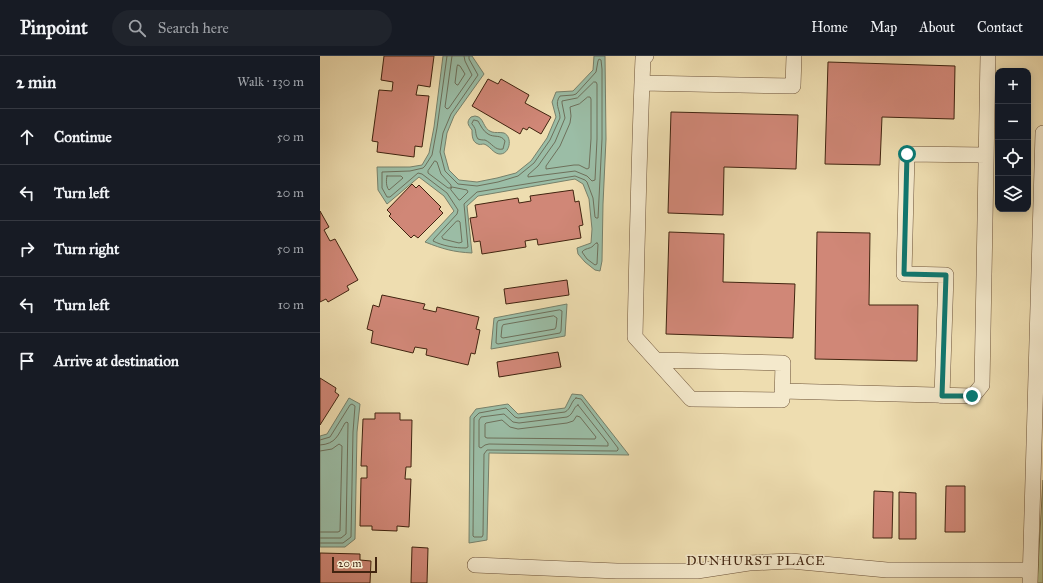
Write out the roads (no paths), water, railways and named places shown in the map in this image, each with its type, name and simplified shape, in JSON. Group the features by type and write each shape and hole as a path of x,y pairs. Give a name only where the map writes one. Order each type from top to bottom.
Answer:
{"street":[{"path":"646,56 643,58 642,83 637,220 635,337 692,399 782,400 783,363 657,360"},
{"path":"642,83 793,86 794,56"},
{"path":"782,391 972,396 982,385 988,56"},
{"path":"475,565 617,571 698,571 749,563 791,561 887,570 1030,577 1043,133"},
{"path":"942,396 946,275 904,274 907,154 986,155"}],"water":[{"path":"443,56 472,56 484,74 454,116 447,133 444,152 449,170 459,180 477,182 516,173 531,161 547,138 556,117 552,102 556,92 573,91 593,70 594,56 605,56 606,139 602,261 600,271 595,270 578,254 577,248 591,243 592,229 589,199 583,184 575,179 478,196 467,206 472,253 448,250 425,242 454,211 444,196 419,177 387,204 378,190 377,167 410,167 422,165 429,153 434,127"},
{"path":"475,116 480,118 489,130 507,135 509,138 509,145 506,152 499,154 484,144 478,144 475,142 468,122 471,117"},
{"path":"567,304 565,336 491,349 494,318"},
{"path":"572,394 582,395 629,455 489,453 487,540 469,543 470,417 476,409 508,404 518,414 565,408"},
{"path":"349,398 360,404 357,432 355,539 345,547 320,547 320,436 327,434"}],"district":[{"name":"DUNHURST PLACE","path":"756,560"}]}
